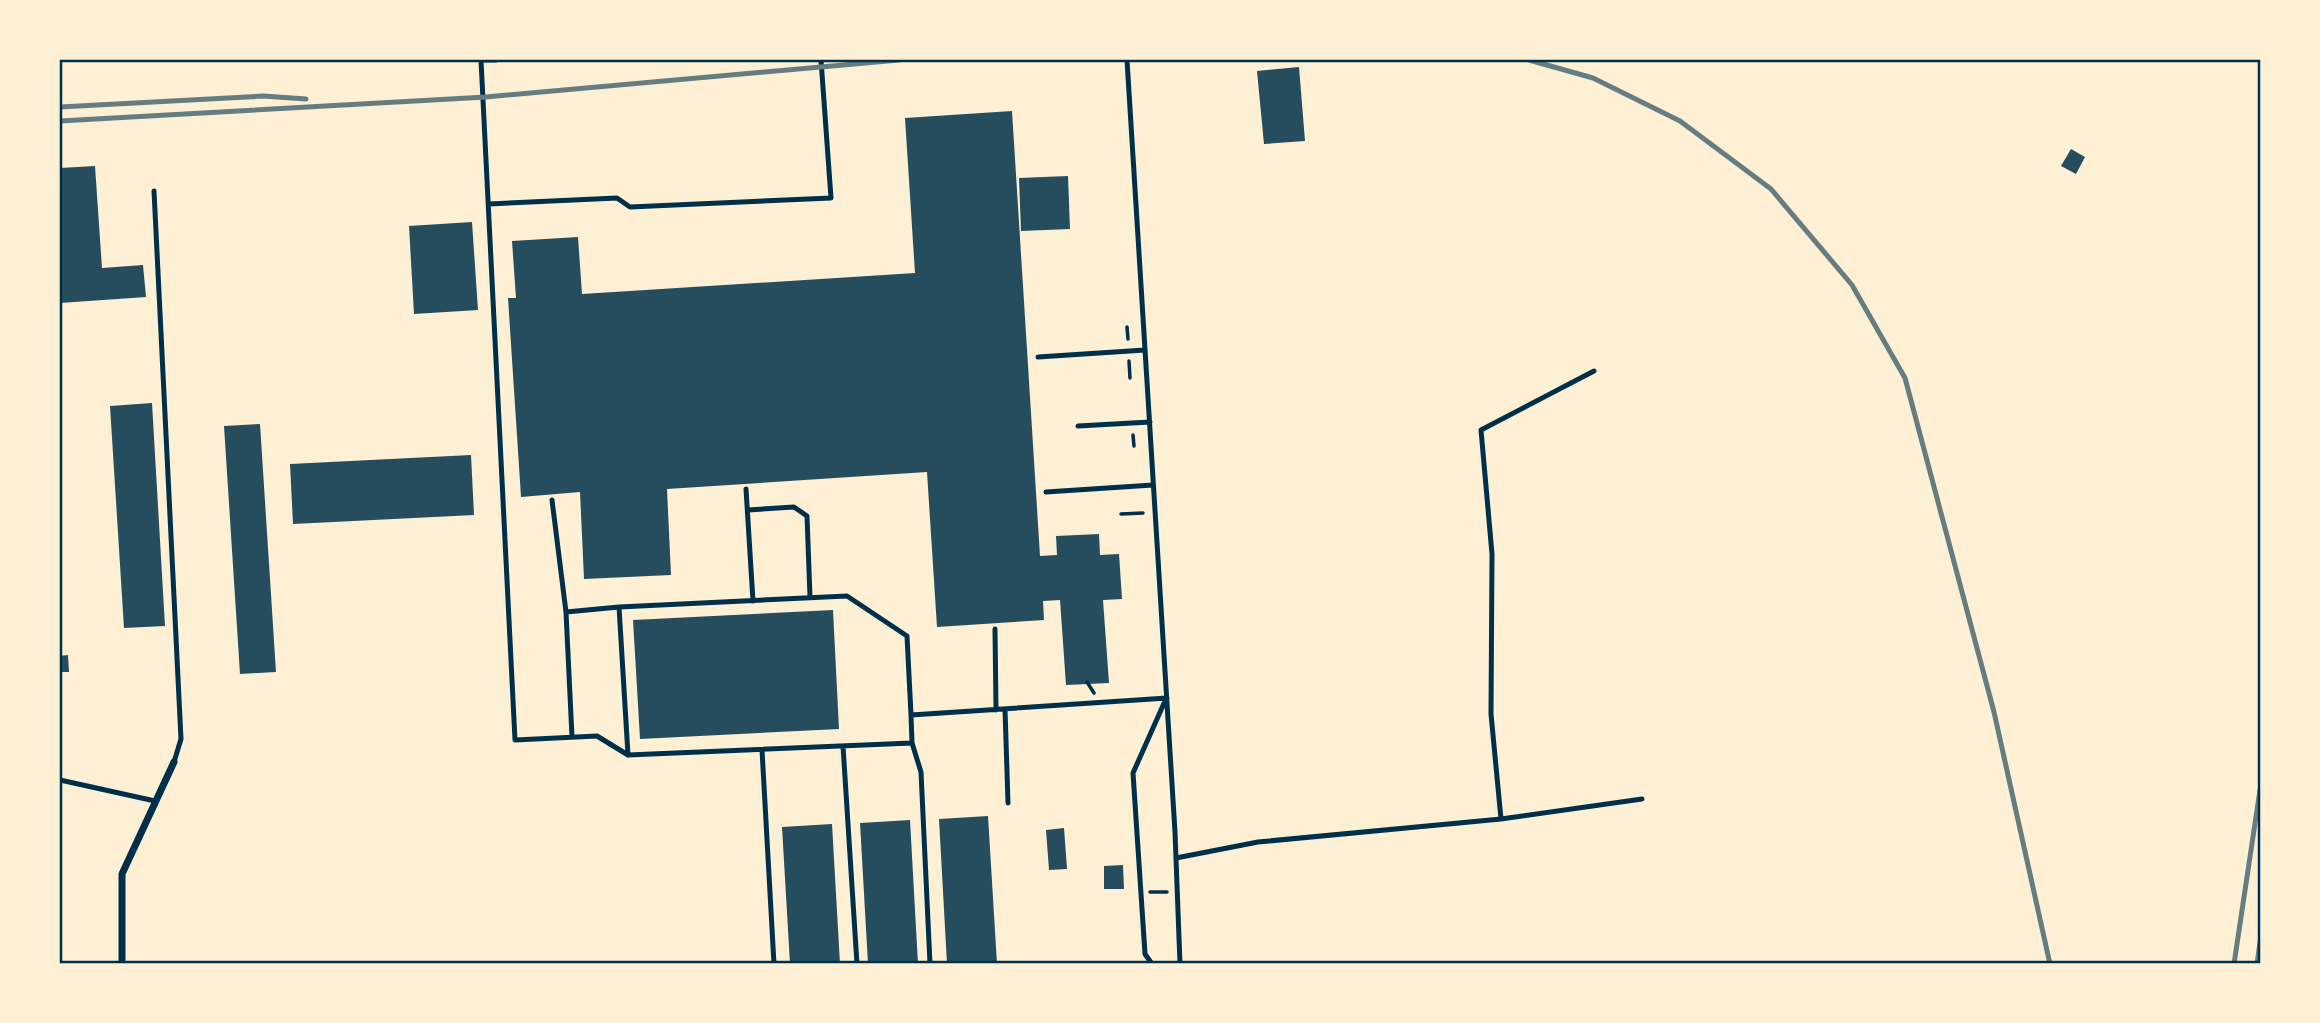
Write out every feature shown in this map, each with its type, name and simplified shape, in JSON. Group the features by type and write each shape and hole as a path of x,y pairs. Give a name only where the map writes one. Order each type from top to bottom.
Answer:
{"street":[{"path":"122,964 122,874 174,762"}],"lane":[{"path":"496,60 481,60 515,740 597,736 628,755 912,743"},
{"path":"489,204 617,198 630,207 831,198 821,60"},
{"path":"1127,60 1167,698 1180,964"},
{"path":"155,191 181,739 174,762"},
{"path":"1038,357 1145,350"},
{"path":"1501,819 1491,714 1492,554 1481,430 1594,371"},
{"path":"1078,426 1150,422"},
{"path":"1046,492 1153,485"},
{"path":"746,489 753,601"},
{"path":"552,500 566,612 572,737"},
{"path":"748,510 794,507 807,516 810,597"},
{"path":"566,612 846,596 907,636 912,743 921,772 930,964"},
{"path":"619,607 628,755"},
{"path":"995,629 996,710"},
{"path":"911,715 1167,698"},
{"path":"1153,964 1145,954 1133,773 1167,698"},
{"path":"1005,709 1008,803"},
{"path":"843,746 857,964"},
{"path":"762,750 774,964"},
{"path":"60,780 155,801"},
{"path":"1176,858 1258,842 1501,819 1642,799"}],"path":[{"path":"1140,892 1177,892"}],"building":[{"path":"1299,67 1305,141 1264,144 1257,71"},
{"path":"1012,111 1040,556 1057,555 1056,536 1099,534 1100,555 1119,554 1122,599 1103,600 1109,683 1066,685 1060,600 1043,601 1044,620 937,627 927,472 667,489 671,575 584,579 580,492 521,497 508,298 516,298 512,241 578,237 582,294 915,273 905,118"},
{"path":"2071,149 2085,157 2076,174 2061,166"},
{"path":"95,166 102,268 143,265 146,297 60,303 60,168"},
{"path":"1068,176 1070,229 1021,231 1019,178"},
{"path":"472,222 478,310 414,314 409,226"},
{"path":"152,403 165,626 124,628 110,406"},
{"path":"260,424 276,672 240,674 224,426"},
{"path":"471,455 474,515 293,524 290,464"},
{"path":"833,610 839,729 640,739 633,620"},
{"path":"68,655 69,672 60,672 60,656"},
{"path":"988,816 997,964 947,964 939,819"},
{"path":"910,820 918,964 868,964 860,823"},
{"path":"832,824 840,964 790,964 782,827"},
{"path":"1064,828 1067,869 1049,870 1046,830"},
{"path":"1123,865 1124,889 1104,889 1104,866"}],"railway":[{"path":"60,121 486,97 899,60"},
{"path":"1529,60 1593,78 1680,121 1771,189 1852,285 1905,378 1994,712 2050,964"},
{"path":"60,107 263,96 306,99"},
{"path":"2234,964 2260,790"},
{"path":"2257,964 2260,942"}]}
